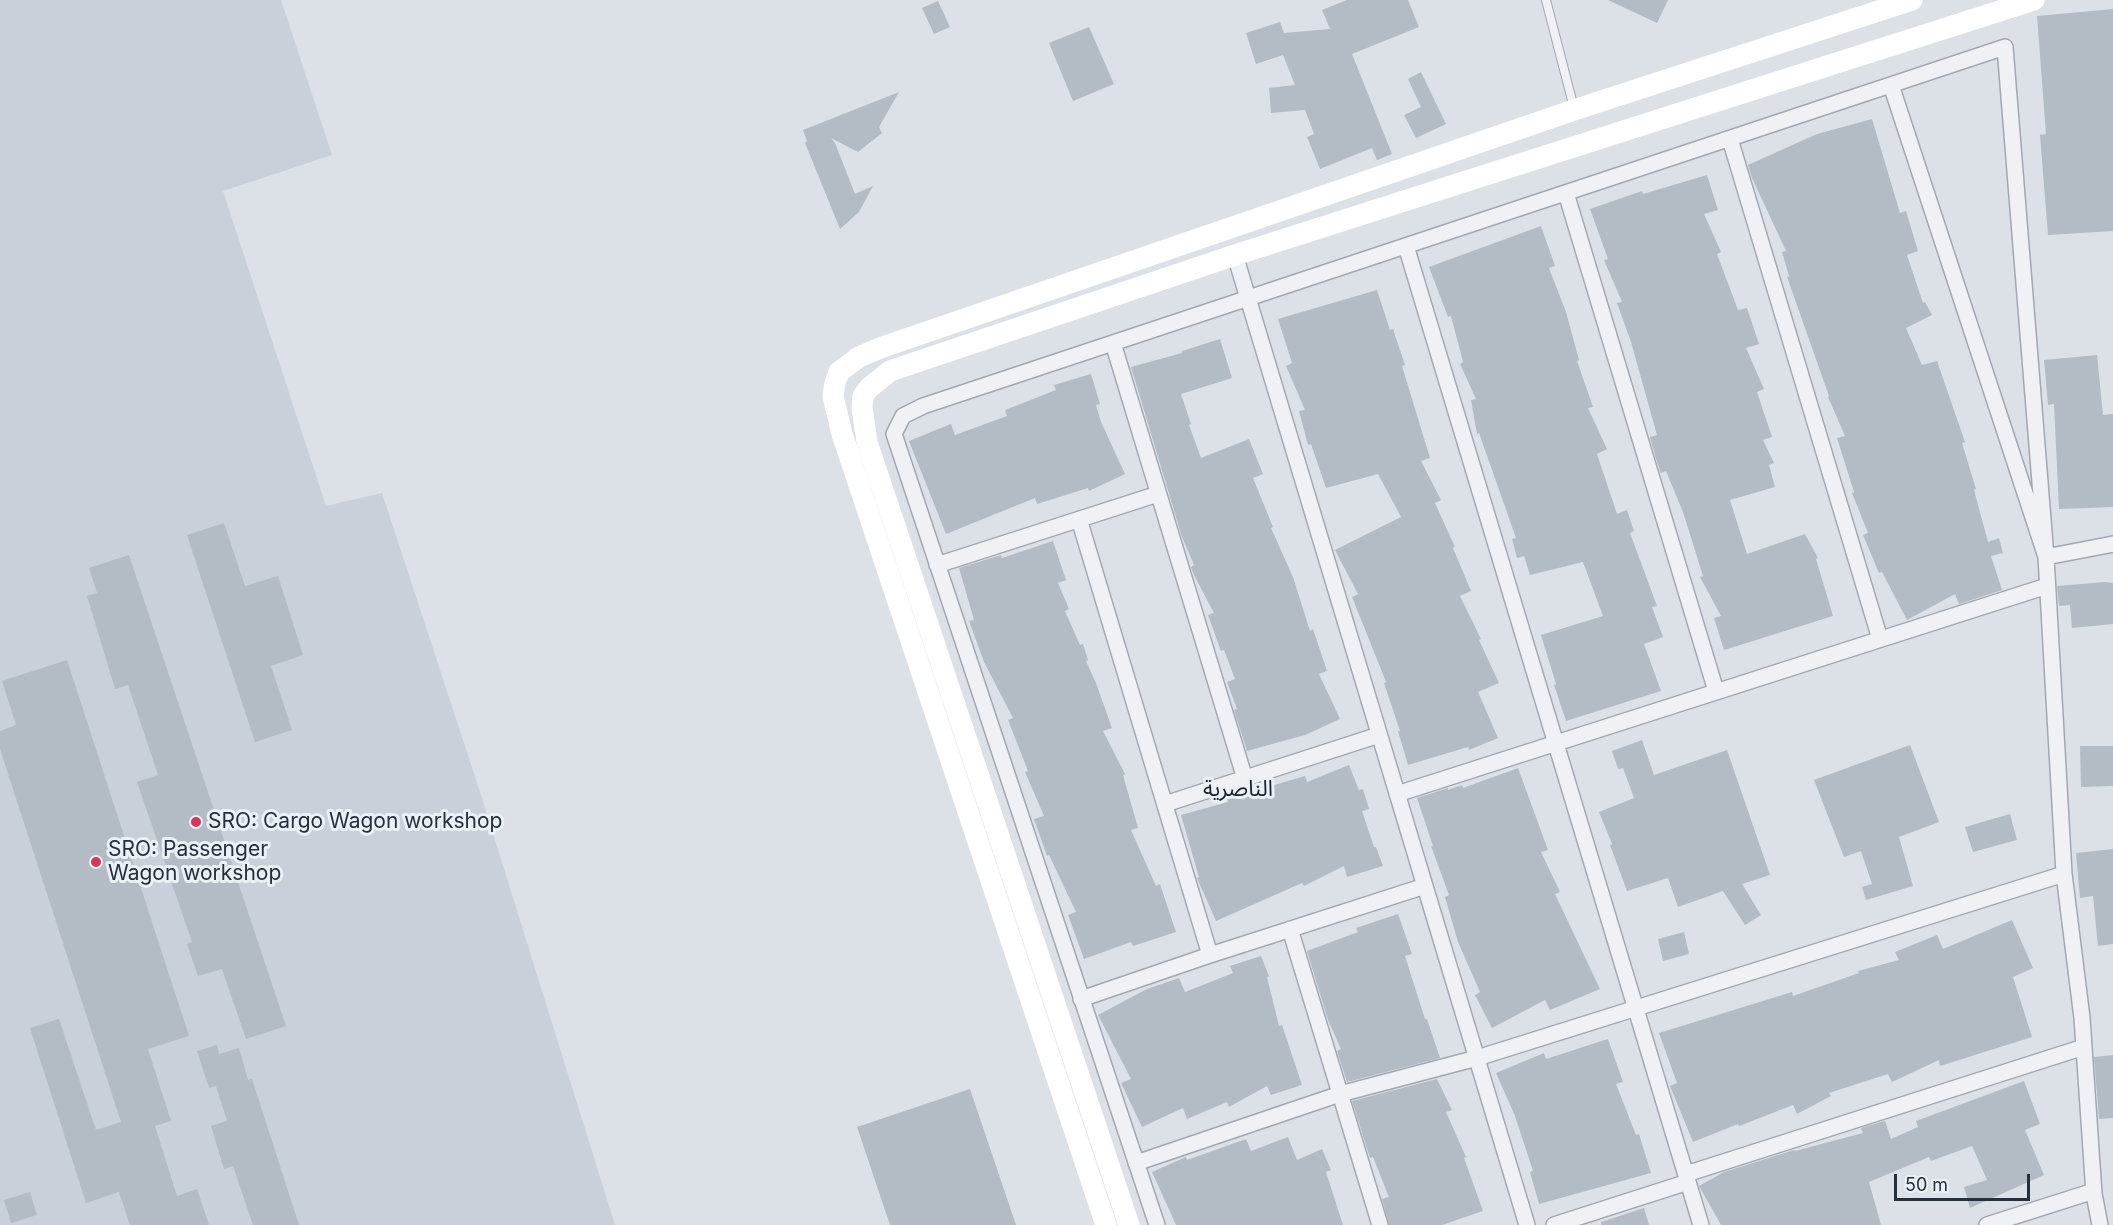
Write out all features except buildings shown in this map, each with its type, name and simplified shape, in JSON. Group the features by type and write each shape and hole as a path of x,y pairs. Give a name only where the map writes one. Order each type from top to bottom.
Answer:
{"street":[{"path":"1106,1225 842,434 834,396 835,382 839,372 860,357 880,348 1574,110 1912,0"},
{"path":"1129,1225 867,442 862,408 863,396 869,387 890,371 1235,255 2034,0"},
{"path":"1156,1225 894,434 903,416 923,406 2006,47 2046,557 2064,874 2084,1047 2094,1191 2100,1225"},
{"path":"1891,85 2046,557"},
{"path":"1730,139 1880,639"},
{"path":"1566,193 1716,692"},
{"path":"1406,246 1701,1225"},
{"path":"1235,255 1527,1225"},
{"path":"1113,343 1245,778"},
{"path":"937,565 1158,494"},
{"path":"1079,519 1210,955"},
{"path":"2046,557 2113,544"},
{"path":"1397,794 2047,586"},
{"path":"1165,804 1380,735"},
{"path":"1136,1163 1340,1094 1477,1058 2064,874"},
{"path":"1081,999 1425,886"},
{"path":"1290,929 1380,1225"},
{"path":"1554,1225 1687,1178 2084,1047"},
{"path":"1987,1225 2094,1191"}],"lane":[{"path":"1546,0 1574,110"}],"shaded area":[{"path":"0,0 281,0 332,155 223,191 326,506 382,493 481,795 615,1225 0,1225"}],"place":[{"name":"SRO: Cargo Wagon workshop","path":"196,822"},
{"name":"SRO: Passenger Wagon workshop","path":"96,862"}],"district":[{"name":"الناصرية","path":"1238,789"}]}
